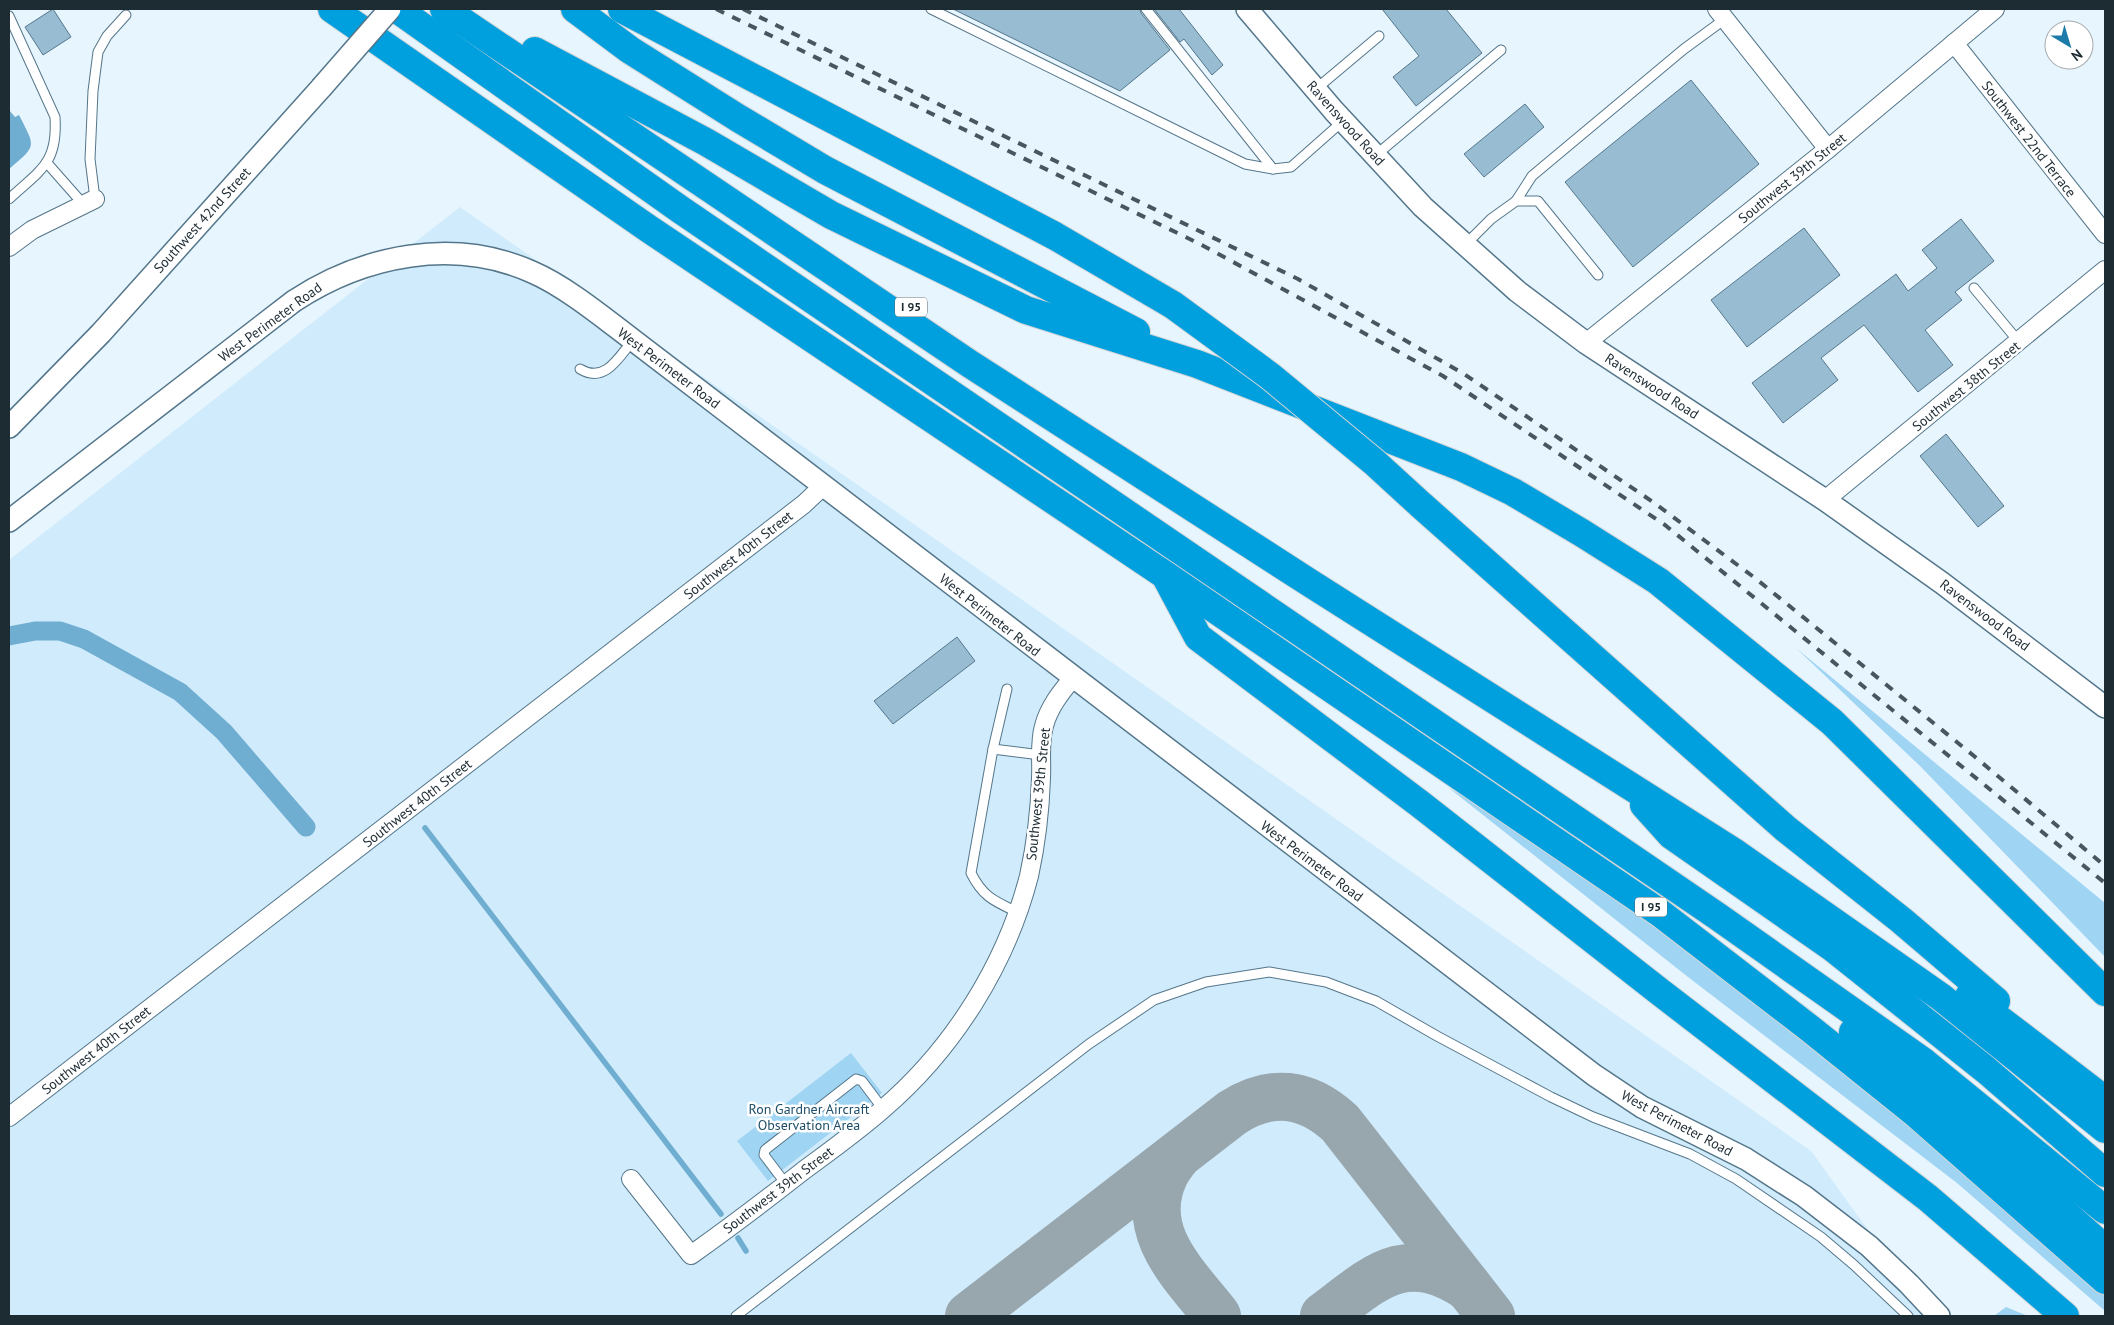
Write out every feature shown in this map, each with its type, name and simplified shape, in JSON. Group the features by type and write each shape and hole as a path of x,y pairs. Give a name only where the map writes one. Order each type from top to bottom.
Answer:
{"highway":[{"name":"I 95","path":"332,9 649,229 1165,575 1660,913 1808,1027 1914,1112 2105,1280"},
{"path":"396,9 681,210 1717,916 1924,1062 2105,1210"},
{"path":"444,9 970,364 1734,852 1942,997 2105,1129"},
{"name":"I 95","path":"471,9 520,44 958,338 1306,564 1698,809 1779,863 1962,991 2105,1100"},
{"path":"575,9 630,50 825,170 1197,364"},
{"path":"622,9 1055,236 1173,306 1270,376 1374,462 1786,829 1901,920 2005,1009 2063,1067"},
{"path":"520,44 706,142 831,215 927,264 1026,310 1197,364 1461,467 1521,497 1582,533 1658,581 1832,722 2105,992"},
{"path":"1165,575 1198,637 1420,804 1928,1198 2065,1316"},
{"path":"1621,779 1672,835 1834,948 1986,1070 2105,1173"},
{"path":"1717,916 2035,1186 2105,1250"},
{"path":"1928,1198 2042,1316"}],"street":[{"name":"Southwest 42nd Street","path":"9,427 101,333 390,9"},
{"name":"Ravenswood Road","path":"1247,9 1343,121 1423,207 1517,291 1586,343 1825,500 1966,600 2105,707"},
{"name":"Southwest 39th Street","path":"1586,343 1828,149 1995,9"},
{"path":"1721,14 1828,149"},
{"name":"Southwest 22nd Terrace","path":"1954,43 2105,234"},
{"path":"9,247 32,230 90,202"},
{"name":"West Perimeter Road","path":"9,521 294,301 311,290 344,274 403,256 459,254 479,256 516,265 549,281 633,340 1594,1075 1642,1107 1766,1170 1826,1212 1890,1264 1939,1316"},
{"name":"Southwest 38th Street","path":"1825,500 2020,342 2105,270"},
{"name":"Southwest 40th Street","path":"9,1117 788,516 823,486"},
{"name":"Southwest 39th Street","path":"631,1179 691,1255 884,1109 927,1066 962,1021 988,978 1017,912 1029,872 1034,844 1040,795 1042,736 1047,716 1058,697 1073,678"}],"lane":[{"path":"931,9 1245,164 1273,169 1291,167 1343,121"},
{"path":"1146,9 1273,169"},
{"path":"90,202 90,158 98,52 107,36 126,14"},
{"path":"1466,244 1491,219 1516,201 1532,176 1684,49 1721,14"},
{"path":"9,16 55,117 56,134 54,149 47,163 9,199"},
{"path":"1315,89 1379,36"},
{"path":"1375,156 1501,50"},
{"path":"47,163 90,202"},
{"path":"1516,201 1538,201 1598,275"},
{"path":"1974,288 2020,342"},
{"path":"580,369 591,374 602,373 611,367 633,340"},
{"path":"1007,689 993,749 972,873 978,886 990,899 1017,912"},
{"path":"993,749 1040,755"},
{"path":"736,1316 1089,1044 1154,1000 1206,982 1269,972 1326,982 1376,1000 1437,1036 1551,1097 1593,1117 1690,1154 1713,1166 1778,1206 1821,1237 1908,1316"},
{"path":"786,1184 764,1155 765,1150 856,1079 862,1081 884,1109"}],"shaded area":[{"path":"9,110 15,117 19,115 31,140 31,145 25,155 9,169"},
{"path":"460,207 1811,1151 1930,1316 9,1316 9,560"}],"green space":[{"path":"1796,648 2105,903 2105,957 1921,767"},
{"path":"1449,788 1582,866 1900,1107 2105,1286 2105,1311 1957,1183 1688,977"},
{"name":"Ron Gardner Aircraft Observation Area","path":"851,1053 882,1093 768,1181 737,1141"},
{"path":"2006,1307 2028,1316 1994,1316"}],"building":[{"path":"53,9 71,37 43,55 25,27"},
{"path":"953,9 1140,9 1141,13 1170,50 1120,91"},
{"path":"1154,9 1179,9 1223,65 1212,75 1184,39 1180,42"},
{"path":"1382,9 1446,9 1482,53 1416,106 1393,77 1419,56"},
{"path":"1691,80 1759,164 1633,267 1565,182"},
{"path":"1525,104 1544,127 1484,177 1464,154"},
{"path":"1961,219 1994,261 1955,292 1962,300 1925,330 1953,365 1918,392 1864,325 1821,358 1838,380 1783,423 1752,383 1896,274 1908,291 1937,268 1922,250"},
{"path":"1804,228 1840,275 1747,347 1711,300"},
{"path":"1946,434 2004,506 1978,527 1920,456"},
{"path":"957,637 975,661 893,724 874,701"}],"waterway":[{"path":"9,636 35,631 60,631 84,639 180,692 224,732 306,827"},
{"path":"425,828 721,1214"},
{"path":"738,1238 746,1251"}],"taxiway":[{"path":"969,1316 1232,1113 1246,1105 1274,1097 1288,1097 1314,1105 1340,1123 1491,1316"},
{"path":"1177,1156 1165,1173 1158,1197 1157,1216 1161,1235 1179,1269 1217,1316"},
{"path":"1324,1316 1359,1289 1376,1279 1408,1268 1426,1269 1446,1275 1468,1287"}],"railway":[{"path":"716,9 1200,244 1443,376 1665,525 2105,883"},
{"path":"743,9 1298,279 1464,374 1653,502 1755,578 1974,756 2105,866"}]}
